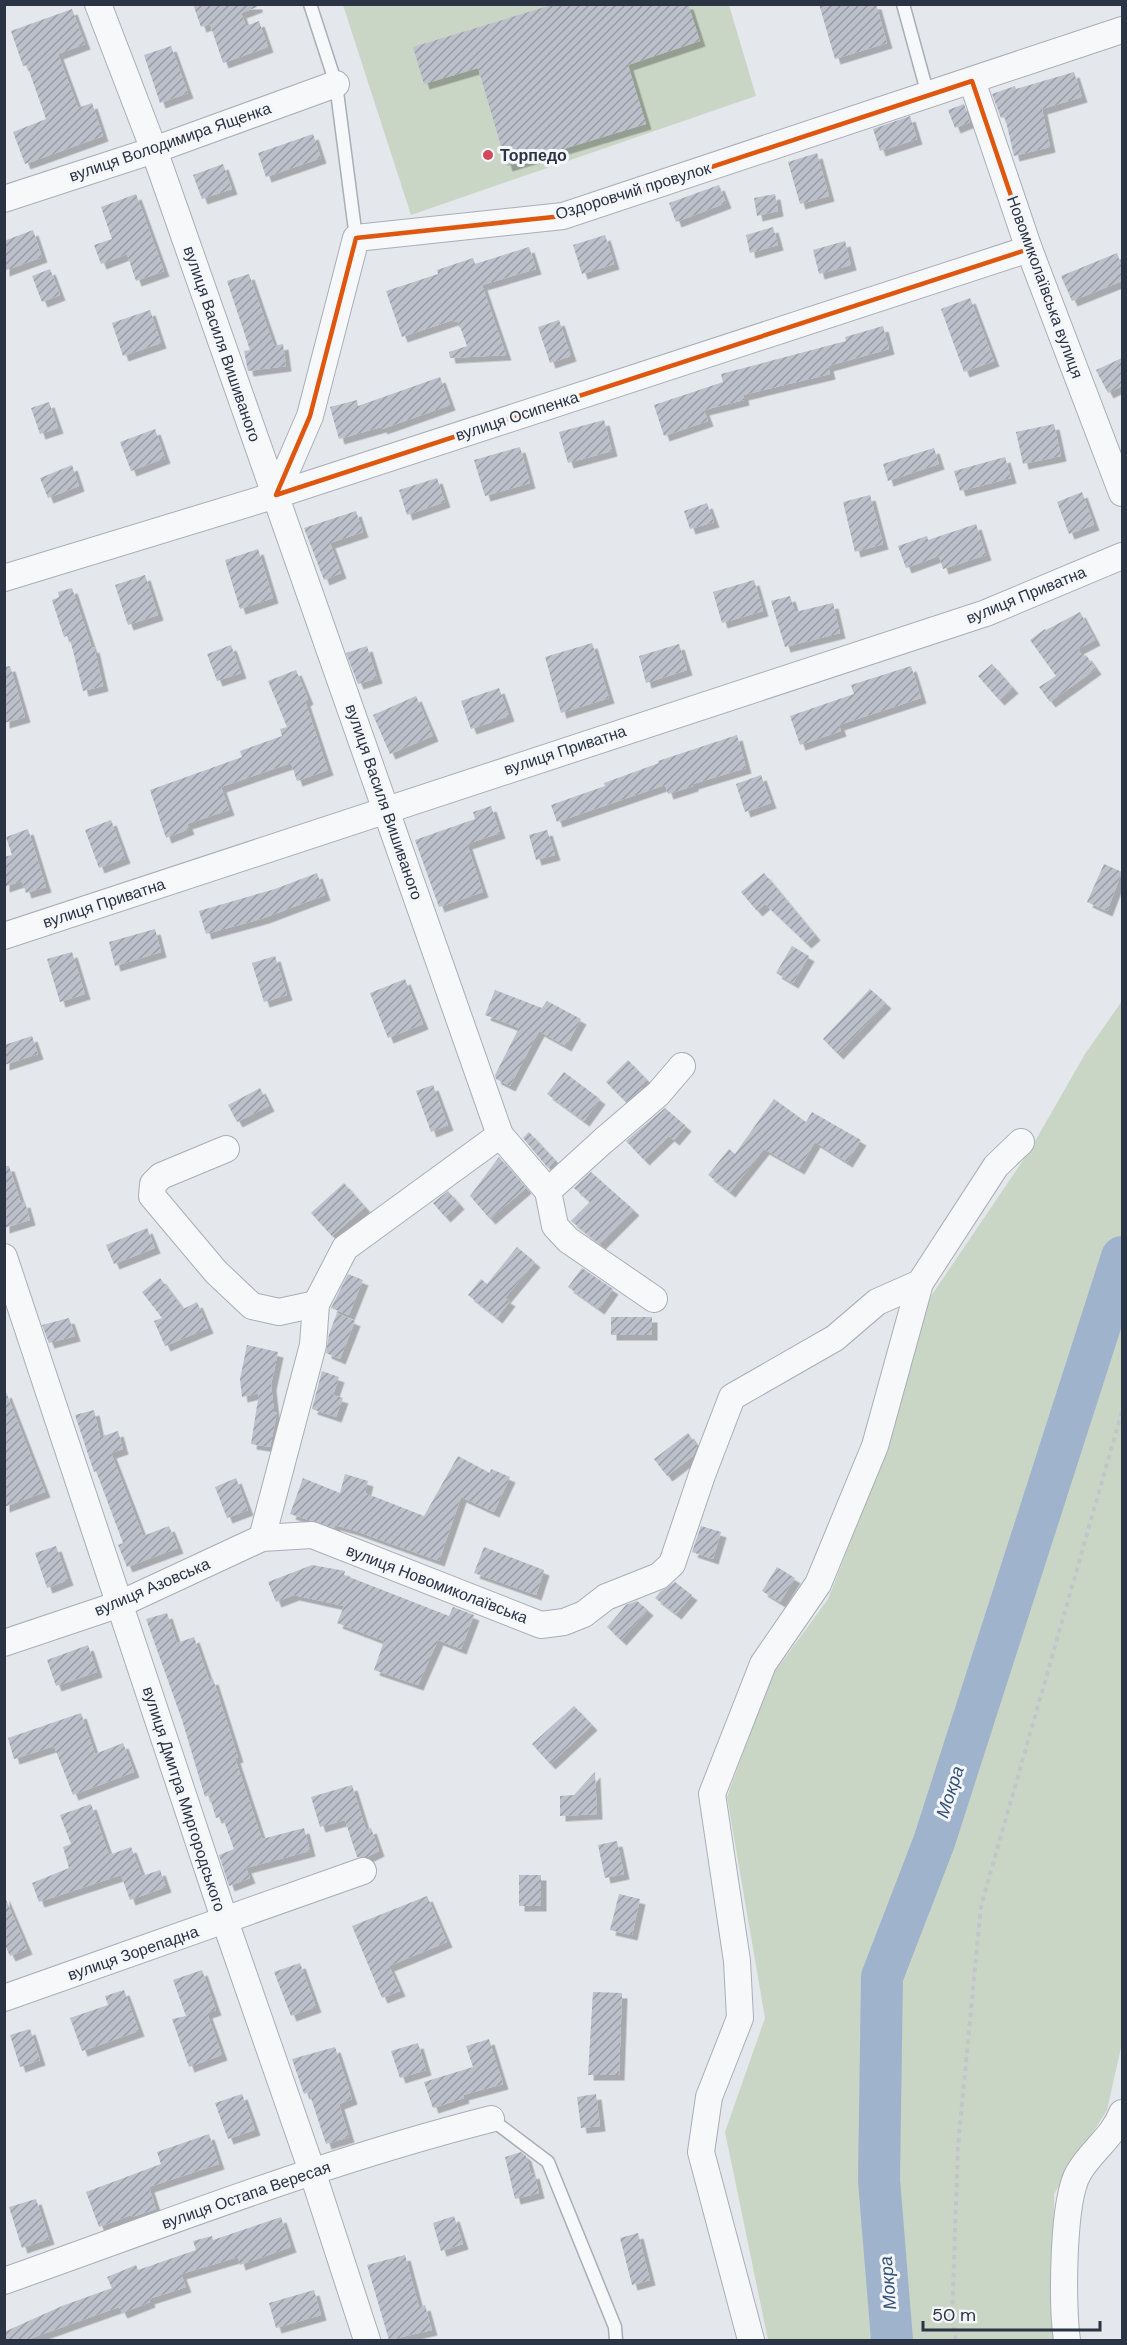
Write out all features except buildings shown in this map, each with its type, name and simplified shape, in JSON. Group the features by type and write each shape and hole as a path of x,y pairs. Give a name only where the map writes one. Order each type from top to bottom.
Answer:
{"street":[{"name":"вулиця Василя Вишиваного","path":"98,4 154,150 500,1135"},
{"name":"Оздоровчий провулок","path":"356,238 563,216 1122,30"},
{"name":"Новомиколаївська вулиця","path":"972,81 1029,249 1122,493"},
{"name":"вулиця Володимира Ященка","path":"4,199 154,150 336,84"},
{"path":"276,495 310,416 356,238"},
{"name":"вулиця Осипенка","path":"4,578 276,495 1029,249"},
{"name":"вулиця Приватна","path":"4,936 986,613 1122,556"},
{"path":"548,1191 658,1094 682,1066"},
{"path":"262,1538 314,1345 316,1304 345,1248 500,1135 548,1191 555,1226 568,1240 654,1299"},
{"path":"751,2340 701,2152 709,2097 740,2018 737,1961 712,1794 763,1664 818,1584 875,1446 921,1283 996,1166 1021,1142"},
{"path":"226,1149 161,1176 153,1184 152,1196 216,1272 252,1306 279,1312 316,1304"},
{"name":"вулиця Дмитра Миргородського","path":"4,1257 10,1287 120,1604 367,2340"},
{"name":"вулиця Новомиколаївська","path":"262,1538 312,1535 542,1625 564,1622 584,1614 606,1597 659,1576 672,1564 702,1475 732,1397 836,1338 877,1302 921,1283"},
{"name":"вулиця Азовська","path":"4,1642 120,1604 262,1538"},
{"name":"вулиця Зорепадна","path":"4,1998 363,1871"},
{"path":"1067,2340 1063,2297 1068,2208 1077,2174 1090,2154 1110,2136 1122,2113"},
{"name":"вулиця Остапа Вересая","path":"4,2281 312,2171 422,2136 491,2119"}],"lane":[{"path":"310,4 336,84 356,238"},
{"path":"903,4 928,95"},
{"path":"491,2119 548,2162 615,2327 616,2340"}],"path":[{"path":"957,2340 952,2318 958,2146 981,1906 1122,1411"}],"highlighted area":[{"path":"972,81 1029,249 276,495 310,416 356,238 563,216"}],"green space":[{"name":"Торпедо","path":"343,5 729,5 756,96 411,215"},
{"path":"1122,1001 1122,2043 1107,2110 1054,2194 1058,2340 768,2340 725,2132 765,2018 727,1797 771,1677 828,1599 888,1446 927,1302 1030,1150 1085,1054"}],"waterway":[{"name":"Мокра","path":"892,2340 879,2180 882,1977 934,1842 1122,1257"}],"place":[{"name":"Торпедо","path":"488,155"}]}
